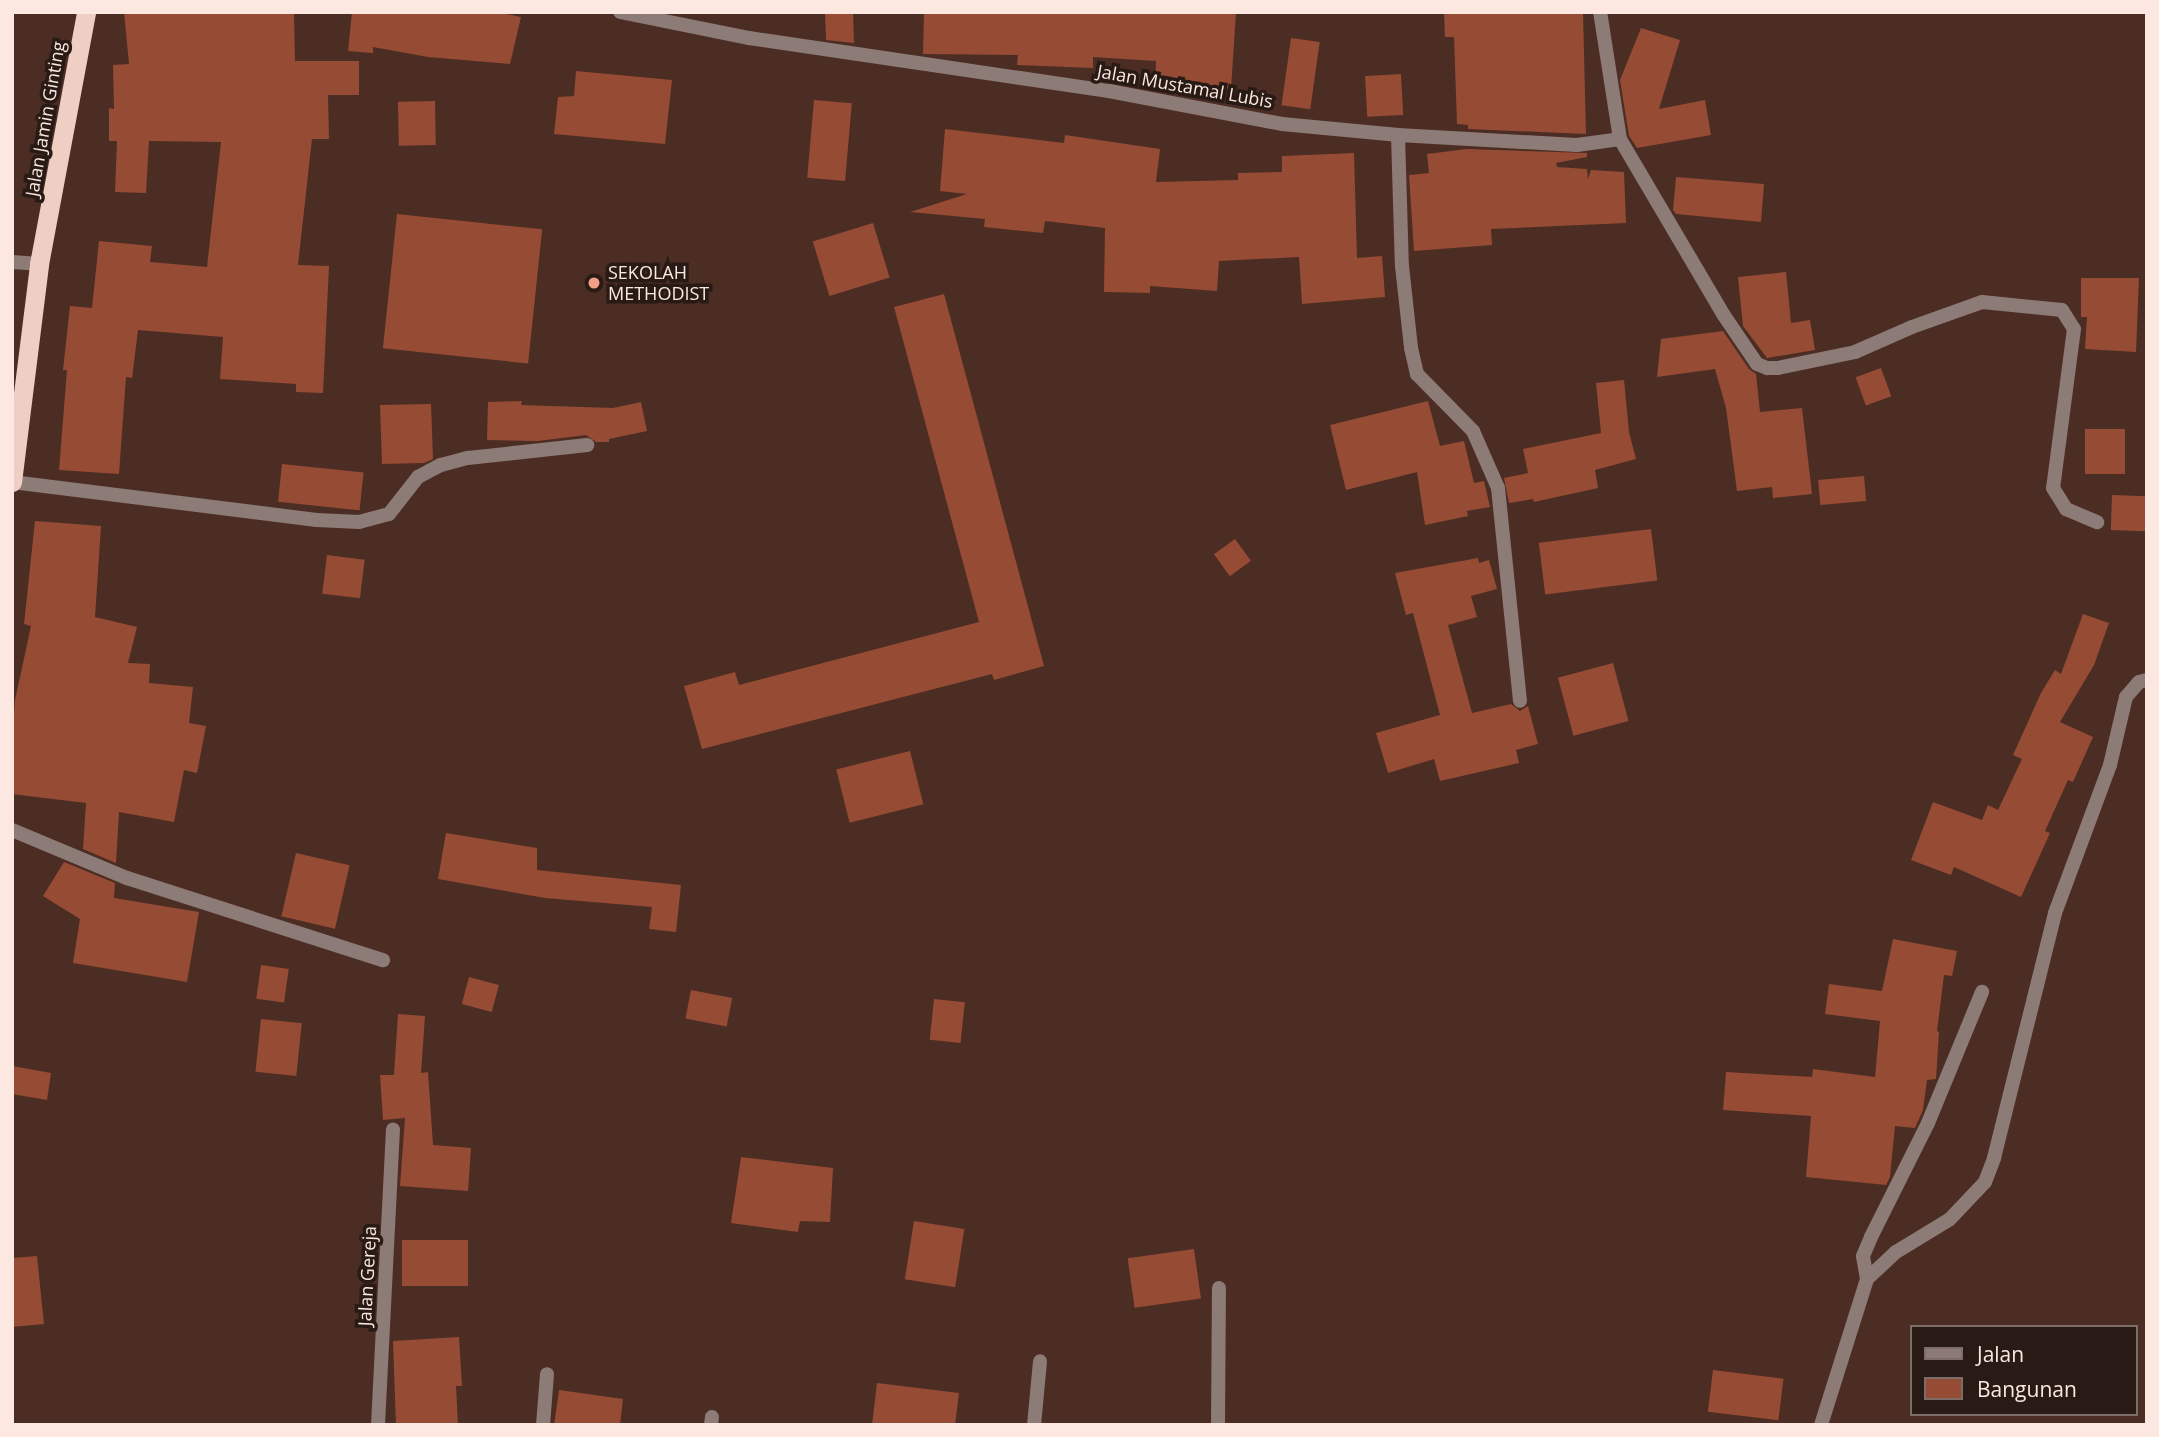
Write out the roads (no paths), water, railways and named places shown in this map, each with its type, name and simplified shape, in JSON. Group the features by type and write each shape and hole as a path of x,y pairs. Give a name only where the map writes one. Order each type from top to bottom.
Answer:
{"highway":[{"name":"Jalan Jamin Ginting","path":"12,482 39,264 86,12"}],"street":[{"name":"Jalan Mustamal Lubis","path":"620,12 749,38 1109,91 1282,124 1398,135 1577,145 1620,139"},
{"path":"1600,12 1620,139 1730,326 1757,364 1778,368 1854,352 1912,327 1982,302 2062,310 2074,329 2053,488 2066,509 2097,522"},
{"path":"1398,135 1402,266 1411,348 1417,374 1473,432 1498,488 1520,701"},
{"path":"12,262 39,264"},
{"path":"12,482 317,520 359,522 389,514 418,477 441,465 468,458 587,445"},
{"path":"1867,1279 1896,1252 1950,1219 1985,1182 2055,913 2110,765 2126,697 2139,682 2147,680"},
{"path":"12,830 127,878 383,960"},
{"path":"1821,1425 1867,1279 1863,1256 1928,1123 1982,992"},
{"name":"Jalan Gereja","path":"377,1425 393,1129"},
{"path":"1218,1425 1219,1288"},
{"path":"1034,1425 1040,1361"},
{"path":"543,1425 547,1374"}],"place":[{"name":"SEKOLAH METHODIST","path":"594,283"}]}
